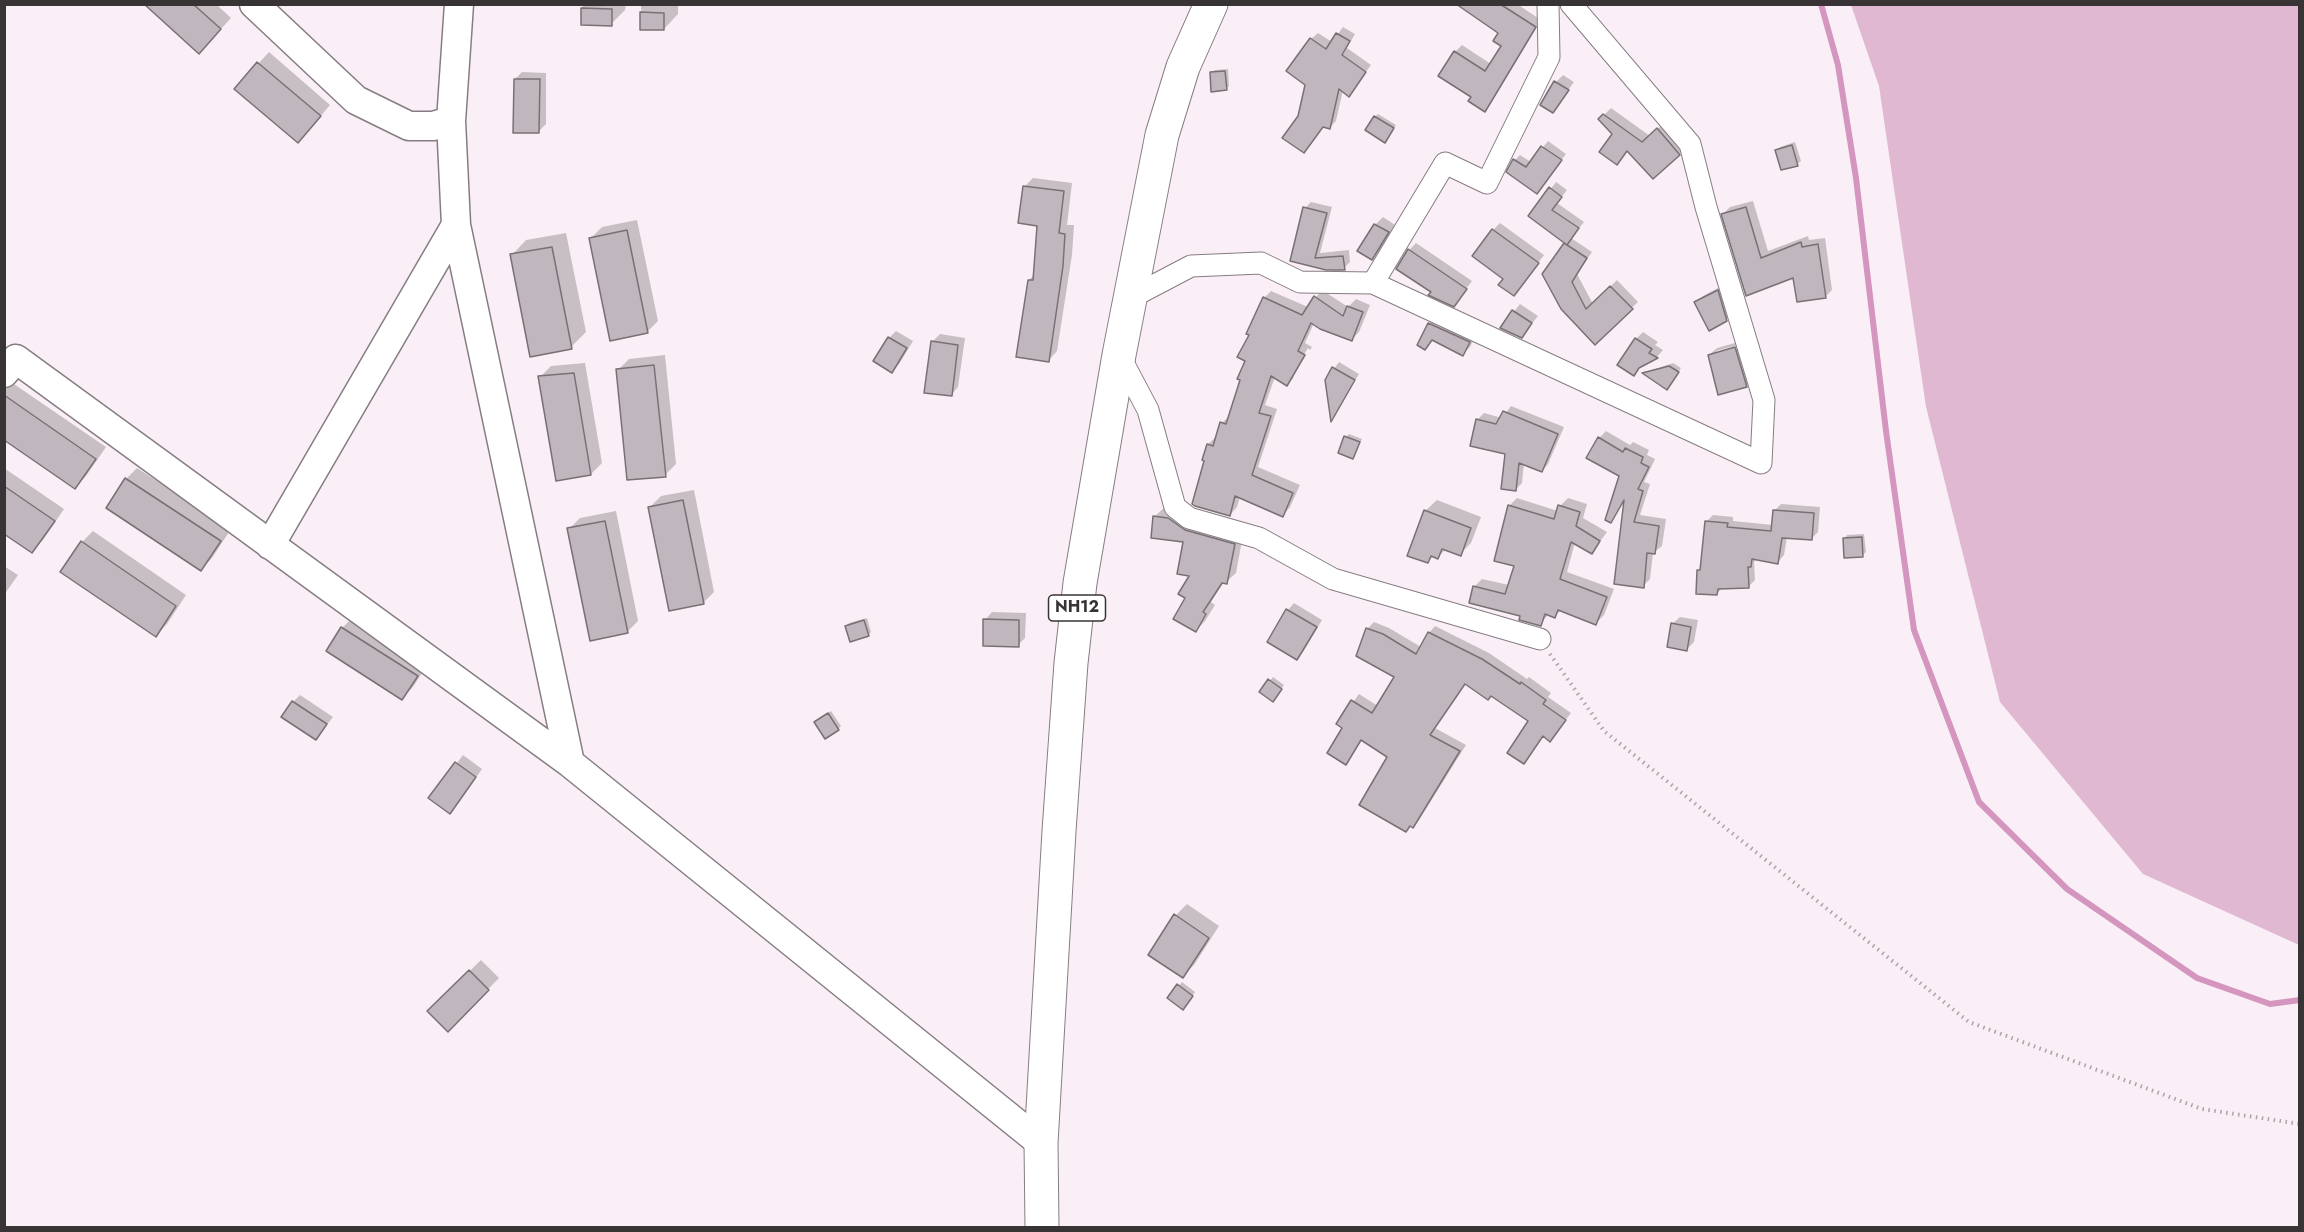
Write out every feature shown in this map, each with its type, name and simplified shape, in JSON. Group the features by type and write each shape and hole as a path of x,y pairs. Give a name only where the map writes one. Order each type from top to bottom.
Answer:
{"highway":[{"name":"NH12","path":"1042,1227 1041,1143 1071,663 1080,583 1119,355 1162,135 1183,67 1211,4"}],"street":[{"path":"254,4 356,100 409,126 433,126 451,121"},
{"path":"459,4 451,121 456,225 570,763"},
{"path":"1373,283 1445,163 1487,183 1549,57 1548,4"},
{"path":"1130,298 1191,266 1261,263 1300,282 1373,283 1761,463 1764,400 1706,207 1690,144 1571,4"},
{"path":"270,545 456,225"},
{"path":"1119,355 1148,410 1174,507 1189,518 1260,538 1333,579 1540,639"},
{"path":"4,373 16,359 570,763 1041,1143"}],"path":[{"path":"1540,639 1604,731 1969,1022 2202,1109 2300,1124"}],"shaded area":[{"path":"1851,5 2299,5 2299,945 2143,874 2000,702 1926,407 1879,86"}],"building":[{"path":"144,4 193,4 221,29 199,54"},
{"path":"1456,4 1500,4 1536,27 1485,112 1468,101 1471,97 1438,76 1454,51 1485,71 1501,46 1493,41 1498,33"},
{"path":"581,8 612,9 612,26 581,25"},
{"path":"640,12 664,13 664,30 640,30"},
{"path":"1336,33 1350,41 1342,55 1366,72 1349,97 1339,89 1330,129 1323,127 1304,153 1282,138 1298,116 1305,85 1286,71 1310,38 1326,49"},
{"path":"257,62 321,116 298,143 234,89"},
{"path":"1225,71 1227,90 1211,92 1210,72"},
{"path":"514,79 540,79 539,133 513,133"},
{"path":"1554,81 1569,90 1553,113 1540,105"},
{"path":"1603,114 1642,142 1657,128 1680,155 1653,179 1627,151 1617,165 1599,152 1612,134 1598,119"},
{"path":"1374,116 1394,128 1385,143 1365,130"},
{"path":"1792,145 1798,166 1781,170 1775,150"},
{"path":"1541,146 1562,160 1537,194 1506,172 1513,159 1526,167"},
{"path":"1023,186 1064,191 1059,233 1065,234 1063,266 1049,362 1016,357 1028,280 1033,280 1037,226 1018,223"},
{"path":"1549,187 1562,197 1552,210 1579,228 1567,245 1528,216"},
{"path":"1303,207 1327,213 1315,258 1343,256 1345,270 1326,270 1290,261"},
{"path":"1746,207 1761,258 1801,242 1802,247 1818,244 1826,298 1797,302 1793,278 1746,296 1721,214"},
{"path":"1374,224 1389,232 1372,260 1357,251"},
{"path":"1492,229 1539,263 1514,296 1498,285 1503,279 1472,256"},
{"path":"627,230 648,333 610,341 589,238"},
{"path":"1564,243 1587,258 1572,282 1586,309 1610,286 1633,309 1595,345 1561,309 1542,274"},
{"path":"552,247 572,349 530,357 510,254"},
{"path":"1408,249 1467,289 1454,307 1428,295 1431,292 1396,269"},
{"path":"1718,290 1727,321 1709,331 1694,302"},
{"path":"1314,296 1343,316 1347,306 1363,312 1352,341 1320,329 1311,323 1298,351 1305,355 1287,386 1271,376 1259,413 1271,416 1252,475 1293,493 1283,517 1235,496 1230,516 1195,506 1192,504 1207,444 1213,446 1220,422 1226,424 1240,380 1237,379 1245,361 1237,357 1249,335 1246,334 1263,297 1302,315"},
{"path":"1512,310 1532,323 1522,338 1500,328"},
{"path":"1428,323 1470,342 1463,356 1432,340 1425,350 1417,345"},
{"path":"888,337 907,348 892,373 873,361"},
{"path":"1635,338 1652,349 1649,353 1658,358 1639,368 1634,376 1617,365"},
{"path":"931,341 958,345 952,396 924,393"},
{"path":"1735,347 1747,387 1718,395 1708,355"},
{"path":"654,365 666,477 627,480 616,369"},
{"path":"1669,366 1679,372 1667,390 1642,373"},
{"path":"1332,367 1355,380 1331,422 1325,380"},
{"path":"574,373 591,475 556,481 538,376"},
{"path":"4,395 96,459 75,489 4,440"},
{"path":"1503,411 1558,434 1542,472 1519,463 1516,491 1501,489 1505,454 1470,446 1476,419 1496,424"},
{"path":"1344,436 1360,442 1353,459 1338,453"},
{"path":"1598,437 1623,452 1625,448 1643,457 1641,463 1649,467 1638,489 1643,491 1634,522 1659,526 1655,554 1647,553 1644,588 1614,584 1624,500 1611,523 1605,520 1619,476 1586,458"},
{"path":"125,478 221,541 201,571 106,508"},
{"path":"4,486 55,521 32,553 4,534"},
{"path":"683,500 704,604 669,611 648,507"},
{"path":"1508,505 1554,519 1558,505 1580,512 1576,526 1600,541 1592,554 1571,542 1560,579 1607,597 1596,625 1558,610 1555,618 1545,614 1541,626 1519,620 1520,616 1469,603 1473,586 1505,594 1514,566 1494,561"},
{"path":"1424,510 1471,528 1461,556 1442,549 1438,559 1431,556 1428,563 1407,556"},
{"path":"1773,510 1814,513 1812,540 1782,538 1778,564 1752,559 1751,567 1748,567 1749,588 1718,589 1717,595 1696,594 1697,570 1700,570 1705,521 1728,523 1727,527 1771,531"},
{"path":"1153,516 1168,518 1185,530 1235,544 1227,584 1222,583 1203,612 1206,614 1196,632 1173,619 1185,598 1178,594 1189,576 1177,574 1183,542 1151,538"},
{"path":"605,521 628,633 590,641 567,528"},
{"path":"1862,537 1863,557 1844,558 1843,538"},
{"path":"81,541 176,606 156,637 60,572"},
{"path":"1286,609 1317,627 1297,660 1267,642"},
{"path":"983,619 1019,620 1019,647 983,646"},
{"path":"864,620 869,636 850,642 845,626"},
{"path":"1671,623 1691,627 1687,651 1667,647"},
{"path":"341,627 418,676 402,700 326,651"},
{"path":"1366,628 1383,634 1416,654 1428,632 1482,659 1520,684 1521,682 1546,700 1543,704 1566,720 1550,742 1543,736 1524,764 1507,753 1528,721 1491,696 1488,700 1465,684 1430,735 1460,751 1413,828 1410,826 1406,832 1359,805 1387,757 1361,740 1346,765 1327,753 1342,728 1336,724 1351,700 1372,713 1394,677 1356,656"},
{"path":"1268,679 1282,689 1273,702 1259,692"},
{"path":"292,701 327,724 316,740 281,717"},
{"path":"828,713 839,730 825,739 814,722"},
{"path":"455,762 476,777 450,814 428,798"},
{"path":"1174,914 1209,938 1183,978 1148,955"},
{"path":"469,970 489,990 448,1032 427,1011"},
{"path":"1177,984 1193,996 1183,1010 1167,998"}],"waterway":[{"path":"1821,4 1838,65 1856,178 1886,431 1914,630 1979,802 2067,889 2197,978 2270,1004 2300,1000"}]}
